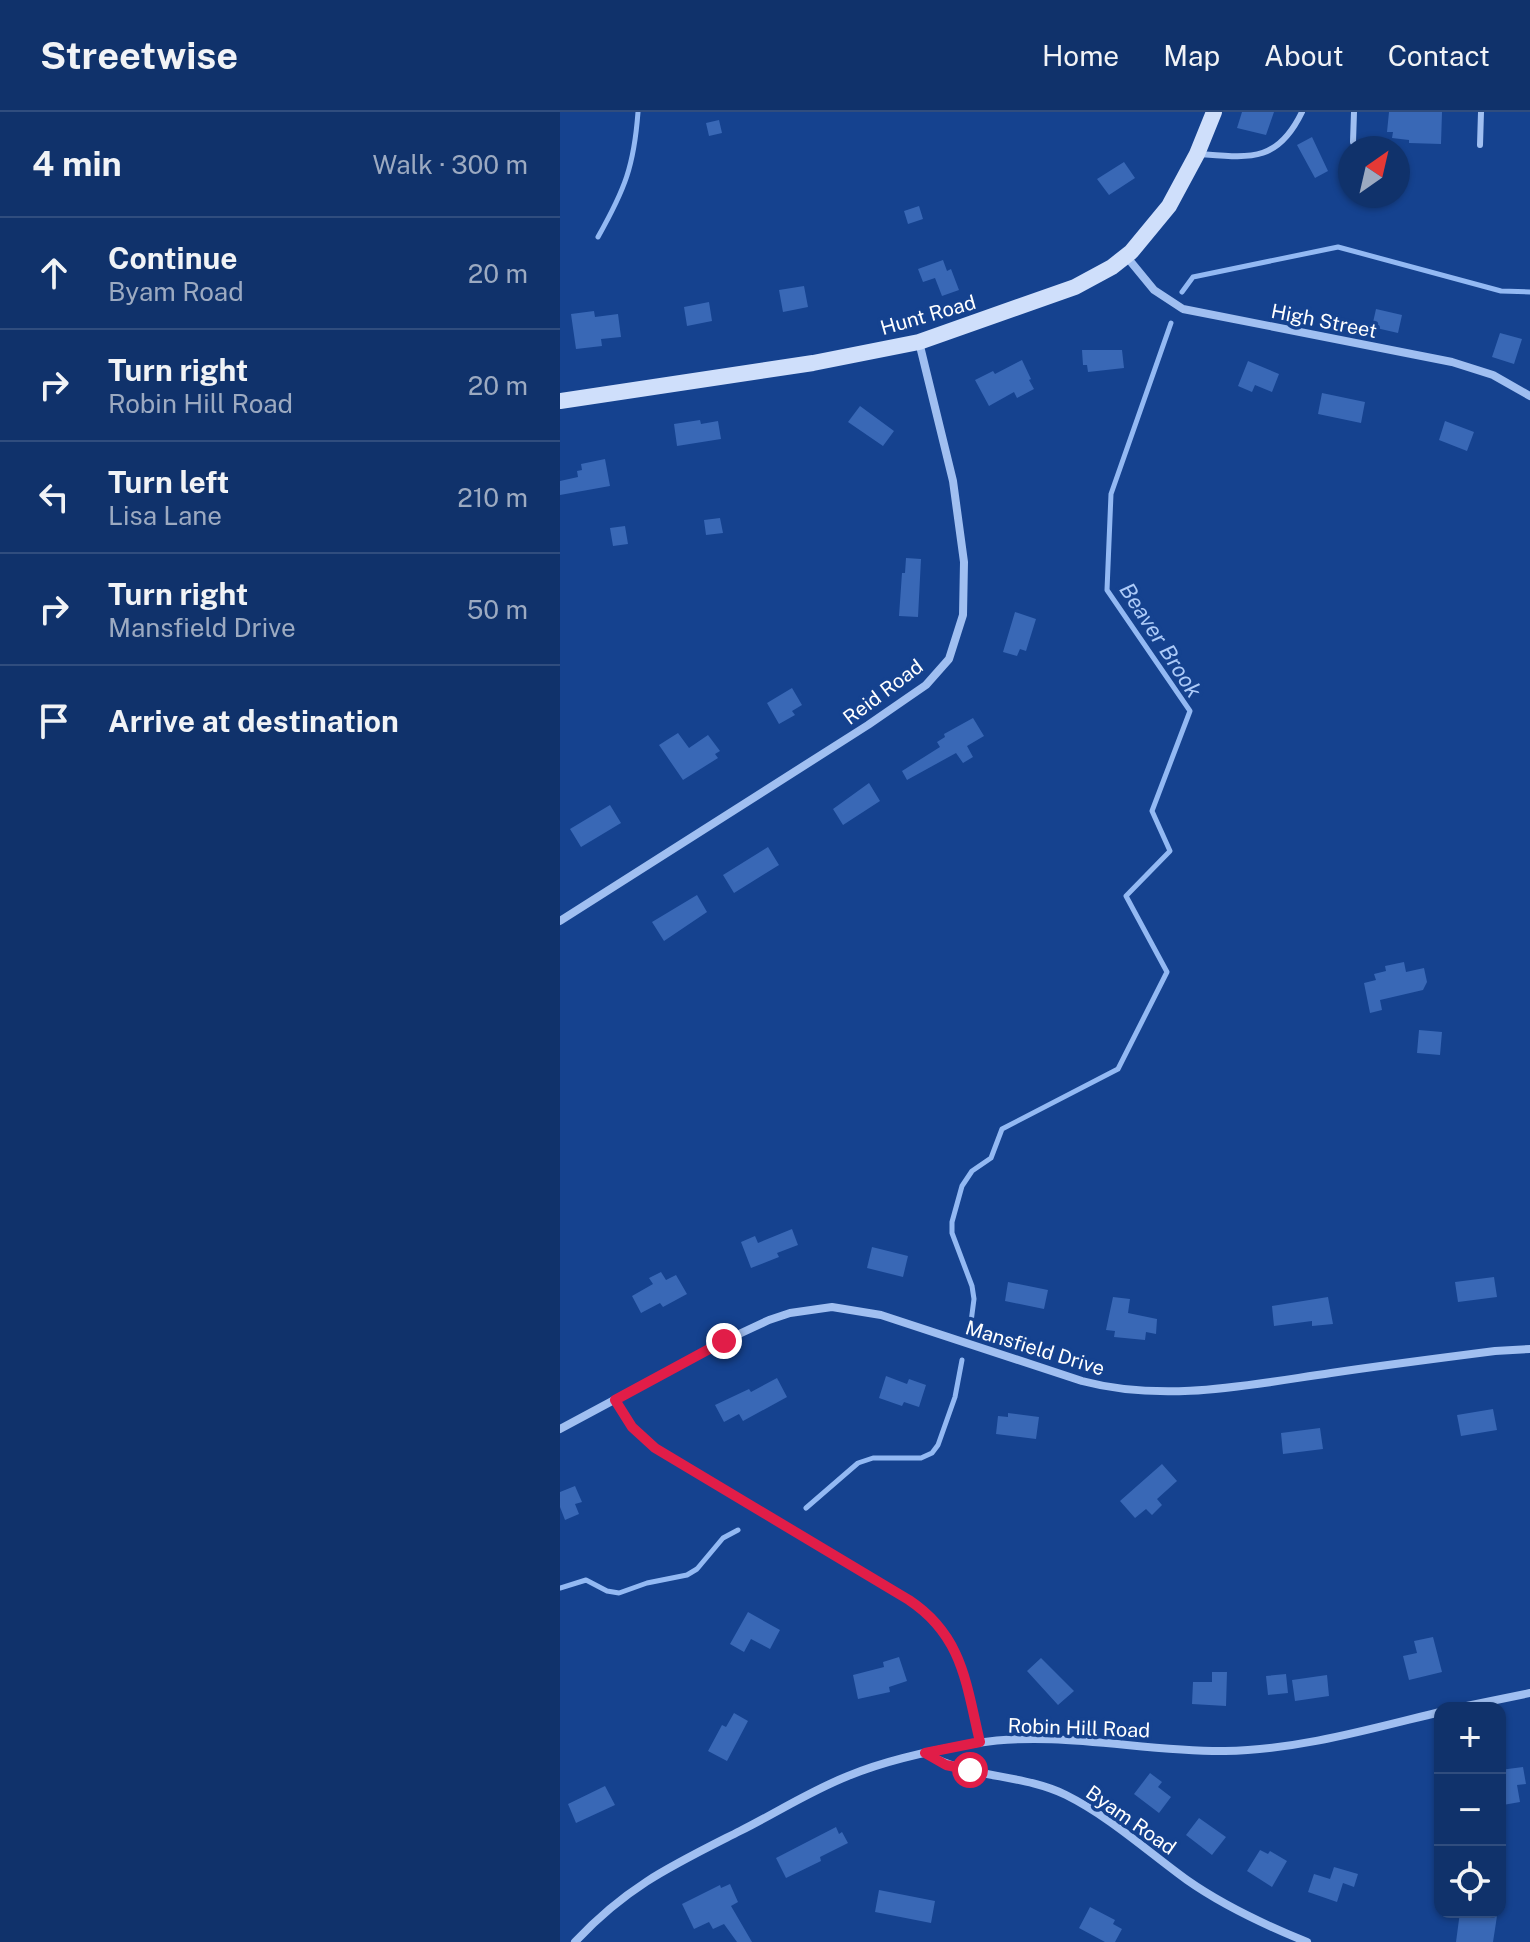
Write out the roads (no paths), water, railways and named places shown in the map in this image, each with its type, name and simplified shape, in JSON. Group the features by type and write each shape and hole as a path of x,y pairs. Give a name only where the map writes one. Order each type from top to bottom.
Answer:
{"street":[{"name":"Hunt Road","path":"560,401 813,363 919,342 1075,287 1126,256 1169,206 1197,154 1214,112"},
{"name":"High Street","path":"1126,256 1154,290 1183,309 1452,362 1493,375 1530,396"},
{"name":"Reid Road","path":"560,921 868,725 926,685 949,659 963,615 964,562 953,481 919,342"},
{"name":"Mansfield Drive","path":"560,1429 746,1330 790,1313 811,1309 856,1309 1082,1381 1157,1392 1211,1390 1495,1351 1530,1349"},
{"path":"615,1400 632,1427 655,1448 909,1600 939,1623 958,1657 980,1742"},
{"path":"1486,1702 1530,1693"},
{"name":"Robin Hill Road","path":"575,1942 626,1893 666,1869 827,1785 871,1767 980,1742 1056,1740 1240,1750 1316,1740 1434,1713"},
{"name":"Byam Road","path":"925,1753 946,1765 1041,1784 1064,1793 1113,1824 1210,1895 1254,1919 1307,1942"}],"lane":[{"path":"1197,154 1235,157 1280,146 1292,132 1302,112"},
{"path":"1353,136 1354,112"},
{"path":"1480,145 1481,112"}],"waterway":[{"path":"598,237 627,177 638,112"},
{"name":"Beaver Brook","path":"1182,292 1193,277 1338,247 1501,291 1530,292"},
{"name":"Beaver Brook","path":"971,1322 972,1286 952,1233 962,1186 972,1171 991,1158 1002,1129 1118,1069 1167,972 1126,896 1170,851 1152,811 1190,711 1107,590 1111,494 1171,323"},
{"name":"Beaver Brook","path":"806,1508 858,1463 873,1458 921,1458 932,1453 938,1445 955,1397 962,1360"},
{"name":"Beaver Brook","path":"560,1588 586,1580 607,1591 619,1593 647,1583 687,1575 697,1569 723,1538 738,1530"}]}
